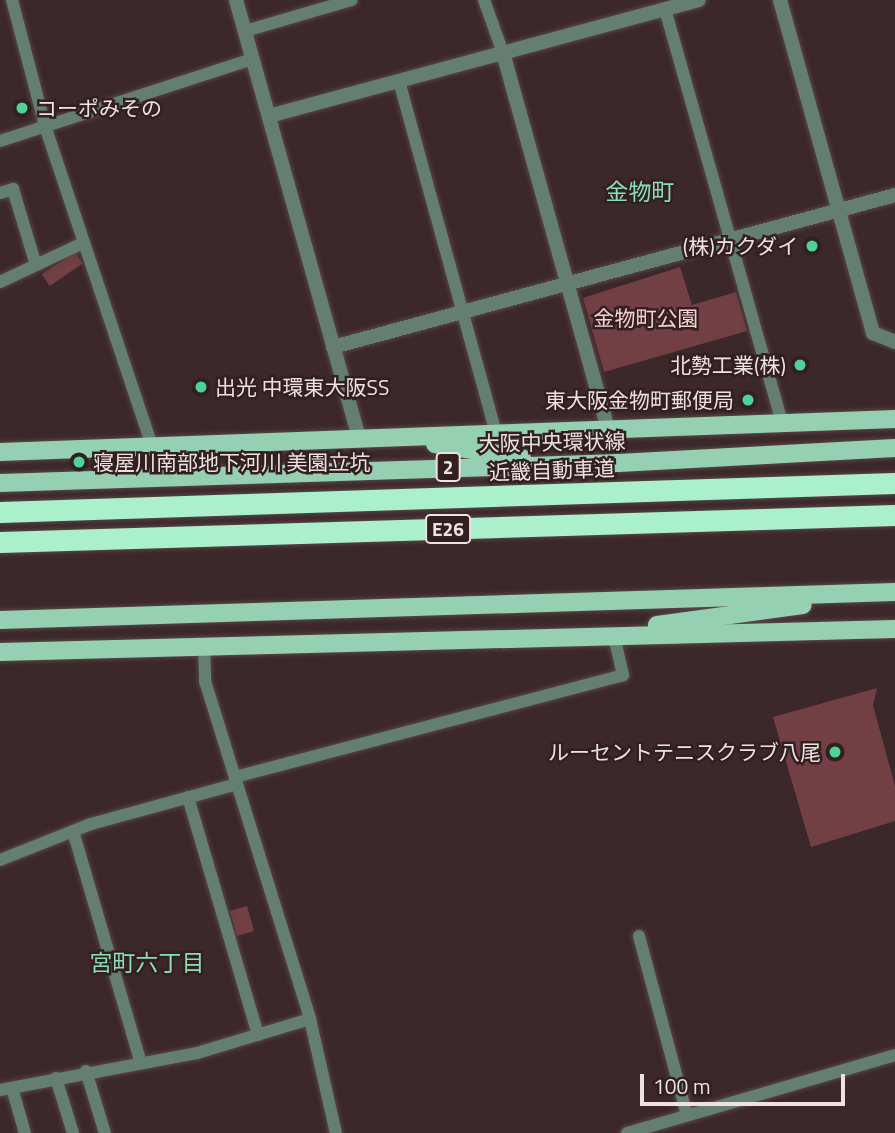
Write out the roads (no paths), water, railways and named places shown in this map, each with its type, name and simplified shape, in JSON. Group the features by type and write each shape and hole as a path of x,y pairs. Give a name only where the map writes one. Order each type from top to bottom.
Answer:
{"highway":[{"name":"近畿自動車道","path":"0,512 895,483"},
{"name":"E26","path":"0,542 895,515"}],"main road":[{"name":"2","path":"0,452 895,419"},
{"path":"359,437 486,449 543,463"},
{"name":"大阪中央環状線","path":"0,483 543,463 620,464 895,448"},
{"path":"0,620 887,593"},
{"path":"516,641 712,619 887,593"},
{"path":"0,652 516,641 895,629"}],"street":[{"path":"12,0 45,126 152,445"},
{"path":"236,0 359,437"},
{"path":"245,31 352,0"},
{"path":"484,0 503,53 570,285 608,429"},
{"path":"269,116 699,0"},
{"path":"780,0 873,332 895,342"},
{"path":"665,9 782,423"},
{"path":"0,141 253,58"},
{"path":"399,81 496,433"},
{"path":"0,193 13,189 36,265"},
{"path":"333,347 895,195"},
{"path":"0,282 83,243"},
{"path":"0,860 73,831 236,780 623,675 614,637"},
{"path":"204,646 205,681 310,1019 336,1133"},
{"path":"188,797 258,1035"},
{"path":"73,831 141,1063"},
{"path":"639,936 687,1115"},
{"path":"25,1133 6,1089 86,1071 141,1063 258,1035 310,1019"},
{"path":"627,1133 895,1055"},
{"path":"86,1071 105,1133"},
{"path":"56,1078 73,1133"}],"place":[{"name":"コーポみその","path":"22,108"},
{"name":"(株)カクダイ","path":"812,246"},
{"name":"北勢工業(株)","path":"800,365"},
{"name":"出光 中環東大阪SS","path":"201,387"},
{"name":"東大阪金物町郵便局","path":"748,400"},
{"name":"寝屋川南部地下河川 美園立坑","path":"79,462"},
{"name":"ルーセントテニスクラブ八尾","path":"835,752"}],"district":[{"name":"金物町","path":"640,192"},
{"name":"宮町六丁目","path":"147,963"}],"park label":[{"name":"金物町公園","path":"646,318"}]}
